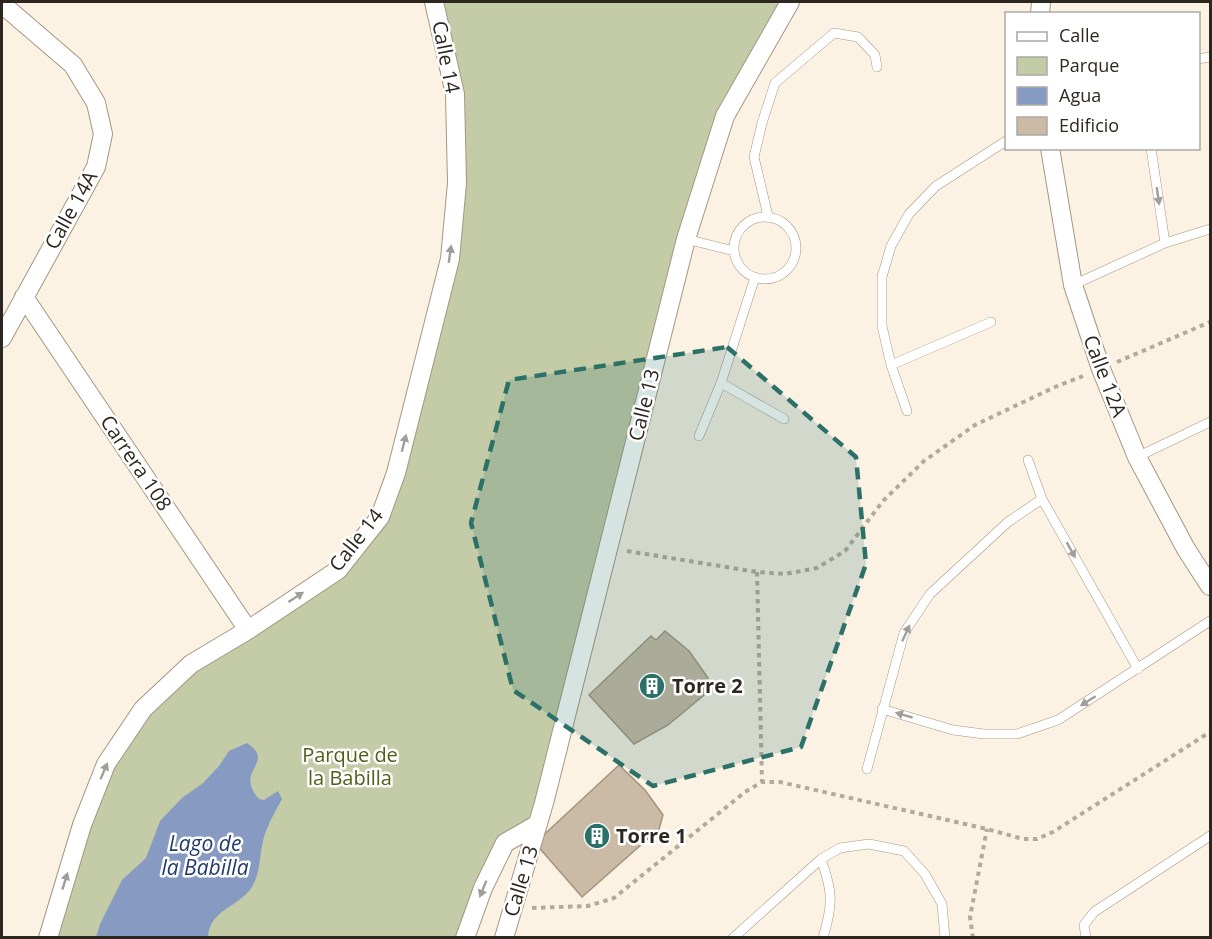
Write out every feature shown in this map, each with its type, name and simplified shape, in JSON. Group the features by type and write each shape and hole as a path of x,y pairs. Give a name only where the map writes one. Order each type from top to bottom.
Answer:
{"street":[{"name":"Calle 14","path":"48,938 82,825 106,764 143,709 191,663 248,630 338,570 380,517 396,473 450,259 458,183 455,94 434,2"},
{"name":"Calle 13","path":"504,938 538,824 686,240 725,116 790,2"},
{"name":"Calle 14A","path":"2,4 73,65 96,103 103,134 96,167 2,338"},
{"name":"Calle 12A","path":"1050,150 1073,285 1101,369 1137,457 1186,549 1210,586"},
{"name":"Carrera 108","path":"24,297 248,630"},
{"name":"Calle 13","path":"465,938 483,888 505,843 538,824"}],"lane":[{"path":"768,216 753,157 775,83 834,33 858,37 875,55 877,68"},
{"path":"907,411 891,365 882,327 882,277 891,246 909,214 936,186 1005,142"},
{"path":"1151,150 1165,243"},
{"path":"768,216 782,221 793,232 796,247 793,262 784,273 770,279 755,277 741,267 734,251 737,233 750,220 768,216"},
{"path":"1073,285 1165,243 1210,229"},
{"path":"686,240 734,251"},
{"path":"699,436 721,383 755,277"},
{"path":"891,365 991,322"},
{"path":"721,383 784,418"},
{"path":"1137,457 1210,422"},
{"path":"1028,460 1042,499 1138,669"},
{"path":"867,769 904,633 930,594 1008,522 1042,499"},
{"path":"882,709 953,730 984,735 1017,734 1058,720 1210,621"},
{"path":"1086,938 1084,925 1094,912 1210,836"},
{"path":"733,938 821,860 840,848 869,844 903,852 925,874 942,904 945,938"},
{"path":"821,860 831,886 831,912 823,938"}],"path":[{"path":"609,549 757,572 785,574 817,568 845,551 883,501 924,461 975,425 1055,387 1210,322"},
{"path":"757,572 762,782"},
{"path":"513,909 588,906 614,898 745,792 762,782 780,782 1023,839 1037,839 1053,832 1210,732"},
{"path":"973,938 970,917 987,829"}],"highlighted area":[{"path":"727,347 856,457 866,564 801,747 653,786 513,690 471,523 509,380"}],"green space":[{"name":"Parque de la Babilla","path":"434,2 790,2 725,116 538,824 505,843 465,937 48,938 82,825 143,709 338,570 396,473 457,183"}],"water":[{"name":"Lago de la Babilla","path":"247,743 258,756 250,781 252,789 259,799 264,800 278,791 282,799 262,843 257,876 252,887 240,900 219,914 210,928 208,937 96,937 122,880 146,858 160,821 182,798 203,783 229,751"}],"building":[{"name":"Torre 2","path":"665,631 689,651 708,678 704,695 668,725 634,744 589,695 651,636 656,640"},
{"name":"Torre 1","path":"619,765 645,790 663,815 659,829 582,897 535,843"}],"place":[{"name":"Torre 2","path":"652,686"},
{"name":"Torre 1","path":"597,836"}]}
